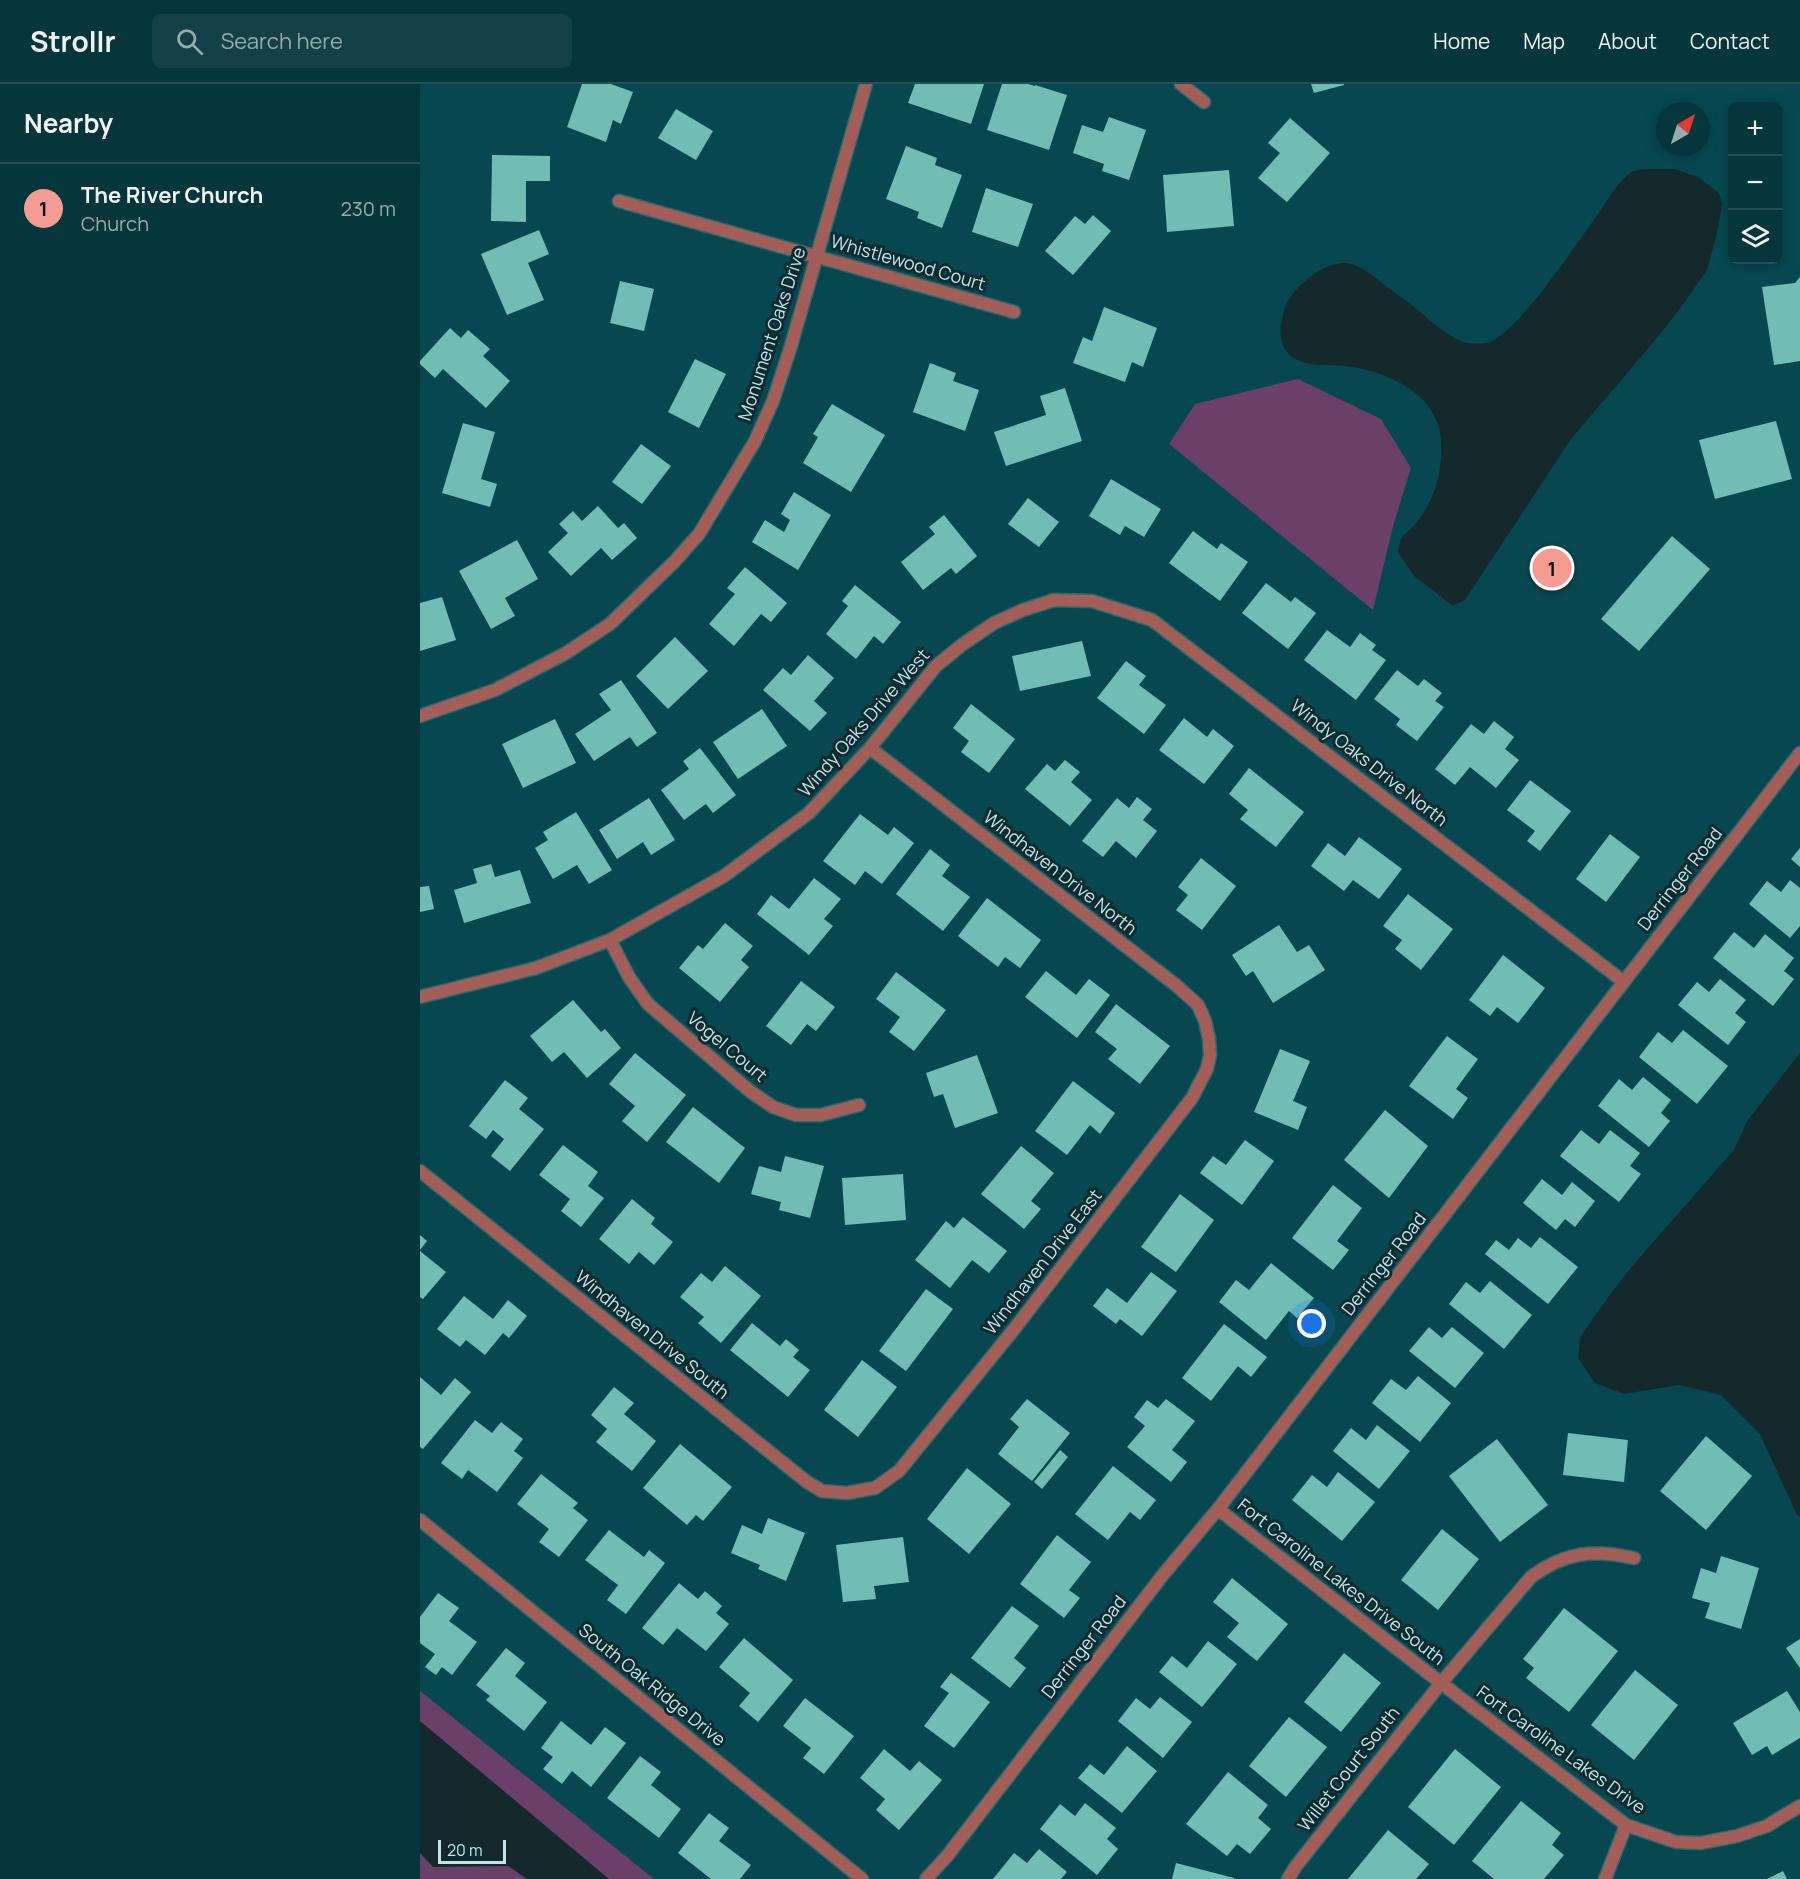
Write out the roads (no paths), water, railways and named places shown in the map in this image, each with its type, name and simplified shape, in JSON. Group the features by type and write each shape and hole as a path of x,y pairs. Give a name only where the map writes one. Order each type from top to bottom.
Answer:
{"street":[{"name":"Monument Oaks Drive","path":"420,716 495,690 583,642 610,624 674,562 699,534 755,441 772,401 818,255 866,84"},
{"path":"1181,84 1204,102"},
{"name":"Whistlewood Court","path":"619,201 818,255 1014,312"},
{"name":"Windy Oaks Drive West","path":"420,997 536,968 610,940 724,876 809,813 870,748 936,666 963,644 994,623 1023,610 1054,600 1079,600"},
{"name":"Windy Oaks Drive North","path":"1079,600 1092,600 1152,620 1624,982"},
{"name":"Windhaven Drive North","path":"870,748 1177,986 1198,1005 1209,1039"},
{"name":"Derringer Road","path":"926,1879 948,1855 1162,1576 1218,1509 1800,753"},
{"name":"Vogel Court","path":"610,940 629,977 648,1004 751,1092 773,1107 796,1115 821,1115 859,1105"},
{"name":"Windhaven Drive East","path":"875,1488 899,1471 911,1458 1015,1328 1192,1098 1207,1069 1210,1055 1209,1039"},
{"name":"Windhaven Drive South","path":"420,1171 807,1482 822,1491 847,1493 875,1488"},
{"name":"Fort Caroline Lakes Drive South","path":"1218,1509 1441,1683"},
{"name":"South Oak Ridge Drive","path":"420,1520 862,1879"},
{"name":"Willet Court South","path":"1288,1879 1441,1683 1510,1599 1531,1578 1548,1564 1575,1555 1609,1553 1634,1558"},
{"name":"Fort Caroline Lakes Drive","path":"1441,1683 1626,1825 1676,1842 1701,1843 1737,1836 1767,1826 1800,1806"},
{"path":"1605,1879 1626,1825"}],"water":[{"path":"1674,169 1698,177 1719,193 1722,204 1707,270 1652,344 1571,439 1465,600 1453,606 1413,575 1398,552 1402,537 1423,513 1438,478 1441,440 1434,414 1415,393 1403,384 1375,372 1346,366 1310,364 1290,355 1285,349 1281,333 1286,306 1294,292 1310,277 1329,266 1347,263 1369,273 1453,337 1470,343 1490,342 1503,334 1534,301 1624,178 1634,171"},
{"path":"1800,1053 1800,1517 1797,1515 1760,1434 1721,1395 1679,1385 1624,1394 1595,1383 1578,1358 1580,1337 1612,1292 1734,1150 1747,1121"},
{"path":"420,1721 609,1879 527,1879 508,1866 433,1867 420,1853"}],"place":[{"name":"The River Church","path":"1552,568"}]}
